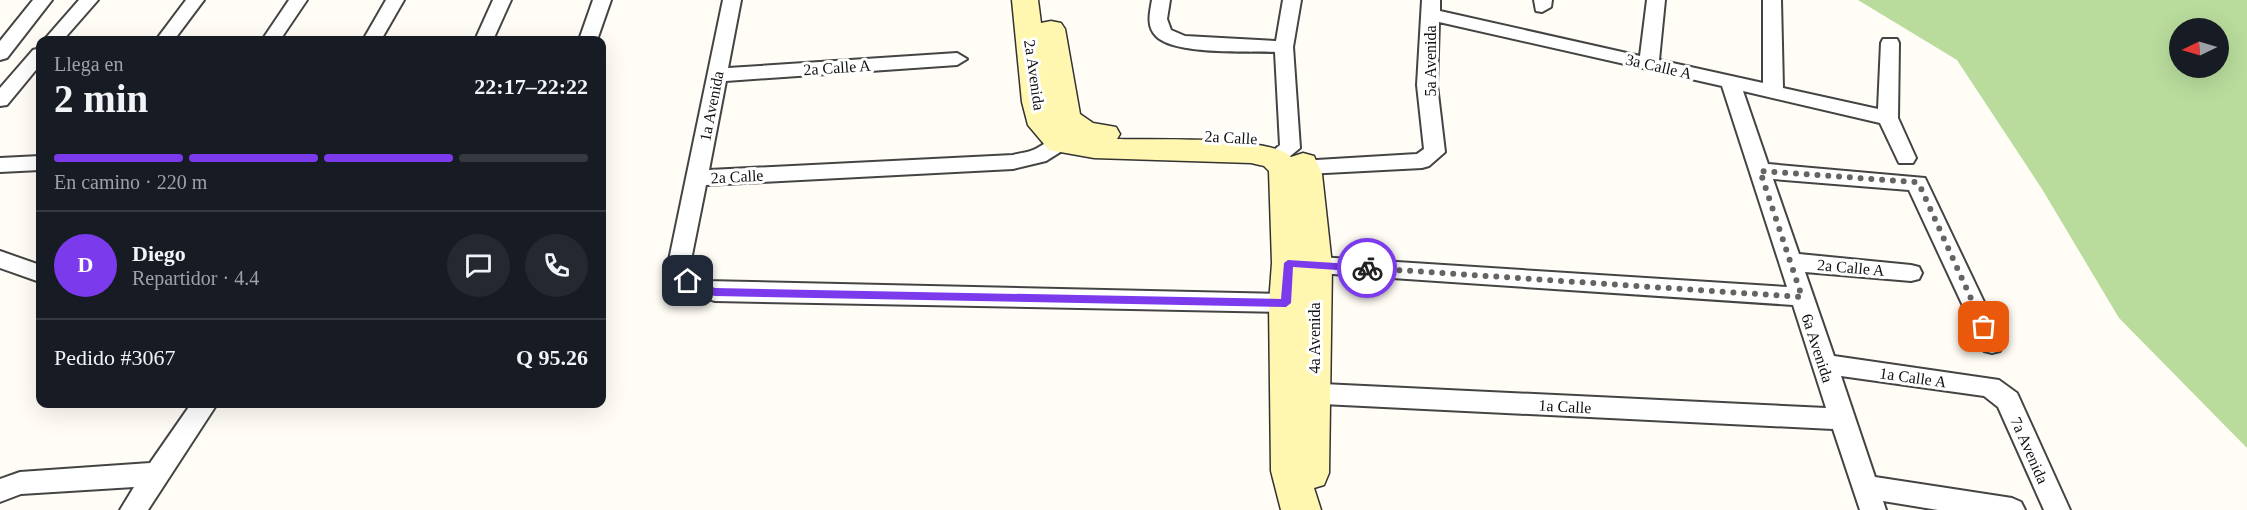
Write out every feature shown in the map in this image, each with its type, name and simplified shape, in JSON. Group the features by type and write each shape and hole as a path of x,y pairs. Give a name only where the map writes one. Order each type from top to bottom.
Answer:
{"street":[{"path":"0,54 43,0"},
{"path":"57,36 89,0"},
{"path":"168,36 195,0"},
{"path":"274,36 298,0"},
{"path":"374,36 395,0"},
{"path":"486,36 502,0"},
{"path":"589,36 602,0"},
{"name":"1a Avenida","path":"732,0 680,260 681,272 688,281 699,288 715,292 1286,303"},
{"name":"2a Avenida","path":"1025,0 1043,124 1070,136"},
{"name":"2a Avenida","path":"1048,0 1063,108 1070,136"},
{"path":"1161,0 1158,19 1163,33 1182,42 1284,47"},
{"name":"4a Avenida","path":"1292,0 1284,47 1288,163 1302,264 1301,393 1290,471 1301,510"},
{"path":"1648,64 1656,0"},
{"path":"1772,0 1773,92"},
{"name":"3a Calle A","path":"1431,7 1648,64 1888,118"},
{"name":"5a Avenida","path":"1431,7 1426,86 1436,143 1435,152 1431,157"},
{"path":"1890,43 1888,118 1906,158"},
{"path":"0,100 36,59"},
{"name":"2a Calle A","path":"717,75 957,59"},
{"name":"6a Avenida","path":"1730,82 1869,499"},
{"name":"2a Calle","path":"696,178 1013,162 1039,156 1070,136 1094,148 1251,153 1288,163 1422,161 1431,157"},
{"path":"0,165 36,163"},
{"path":"1760,171 1919,184 1992,344"},
{"path":"0,259 36,272"},
{"name":"2a Calle A","path":"1790,262 1911,273"},
{"path":"1302,264 1802,297"},
{"name":"4a Avenida","path":"1301,393 1286,303 1302,264"},
{"name":"1a Calle A","path":"1824,364 1990,387 2001,393"},
{"name":"1a Calle","path":"1301,393 1842,419"},
{"name":"7a Avenida","path":"2001,393 2008,400 2057,510"},
{"path":"133,510 201,408"},
{"path":"0,491 20,483 157,474"},
{"path":"1869,499 2012,510"}],"green space":[{"path":"1858,0 2247,0 2247,448 2119,318 2042,189 1957,60"}],"way so far":[{"path":"1367,268 1802,297 1760,171 1915,182 1919,184 1984,327"}],"route":[{"path":"688,281 699,288 715,292 1286,303 1288,263 1367,268"}]}
